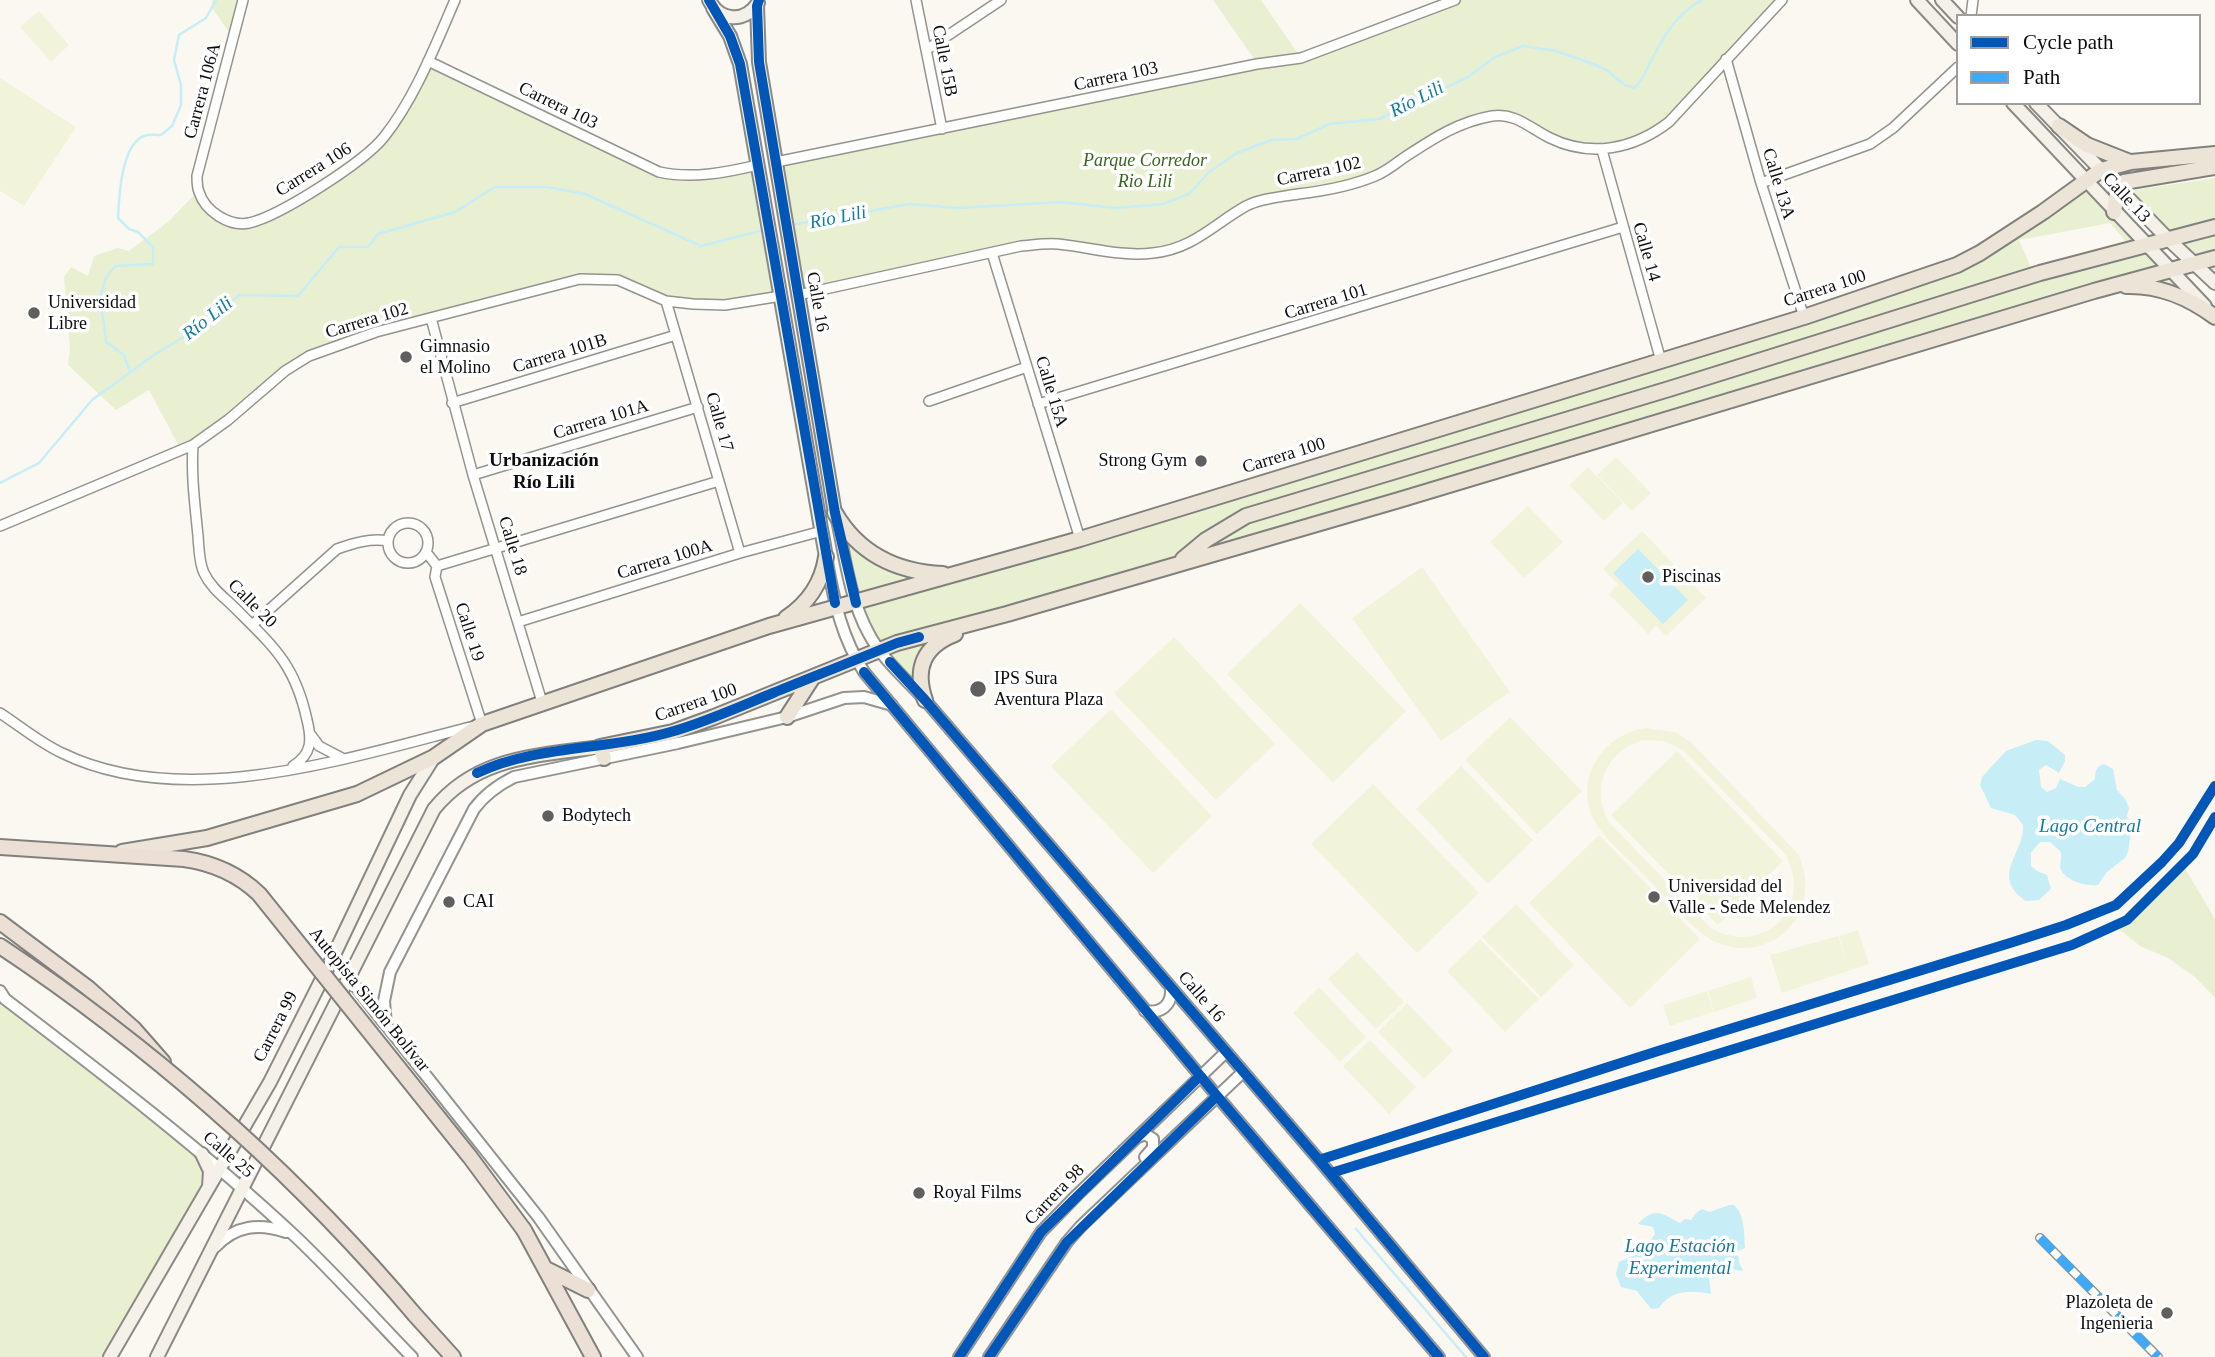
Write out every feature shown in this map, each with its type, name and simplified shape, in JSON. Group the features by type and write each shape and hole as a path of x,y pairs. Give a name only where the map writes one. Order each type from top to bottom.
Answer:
{"highway":[{"name":"Autopista Simón Bolívar","path":"0,847 184,859 226,870 259,894 462,1146 524,1230 593,1357"},
{"path":"0,856 79,853"},
{"path":"0,922 88,988 134,1029 175,1075"},
{"path":"0,946 88,1007 175,1075 310,1200 379,1272 453,1357"},
{"path":"548,1270 588,1290"}],"main road":[{"path":"1917,0 1956,42"},
{"path":"1942,0 1956,15"},
{"path":"711,4 723,16 735,18 747,15 758,3"},
{"name":"Calle 16","path":"758,3 759,62 835,513"},
{"name":"Calle 16","path":"711,4 730,36 740,64 826,557"},
{"name":"Calle 13","path":"2015,105 2215,316"},
{"name":"Calle 13","path":"2038,105 2168,239 2215,283"},
{"path":"2059,127 2087,145 2131,162"},
{"name":"Carrera 100","path":"482,724 769,626 1080,539 1804,317 1957,265 2043,212 2101,170 2131,162 2215,154"},
{"path":"2114,212 2118,187 2132,179 2215,167"},
{"path":"1178,563 1206,540 1246,516 1682,385 2040,273 2215,228"},
{"name":"Carrera 100","path":"350,979 434,809 459,786 498,763 602,752 673,732 897,643 1007,614 1412,497 2094,291 2215,258"},
{"path":"2094,291 2116,286 2140,285 2163,289 2183,297 2215,316"},
{"path":"835,513 858,543 883,560 911,571 958,575"},
{"path":"769,626 786,618 805,602 819,581 826,557"},
{"path":"925,699 920,686 920,676 923,661 930,649 948,637 1007,614"},
{"path":"787,716 813,677"},
{"name":"Carrera 99","path":"110,1357 270,1082 410,795 434,757 482,724"},
{"path":"114,853 207,838 277,819 357,794 434,757"},
{"path":"157,1357 350,979"},
{"path":"202,1154 209,1171 209,1188"}],"street":[{"name":"Carrera 106A","path":"198,191 197,176 243,0"},
{"name":"Carrera 106","path":"198,191 215,213 228,221 240,224 251,222 273,214 364,157 383,138 397,118 428,61 455,0"},
{"name":"Calle 15B","path":"916,0 942,129"},
{"path":"926,50 1001,0"},
{"name":"Carrera 103","path":"776,162 1257,64 1301,58 1455,0"},
{"name":"Carrera 102","path":"798,295 1021,246 1056,244 1130,254 1154,253 1176,248 1204,236 1247,205 1353,184 1379,175 1447,130 1473,120 1497,115 1516,118 1551,139 1579,148 1602,150 1632,143 1652,135 1669,122 1782,0"},
{"name":"Calle 13A","path":"1726,59 1761,183 1804,317"},
{"name":"Carrera 103","path":"428,61 659,172 681,176 702,175 758,165"},
{"path":"1761,183 1870,144 1893,128 1956,69"},
{"name":"Calle 14","path":"1602,150 1661,361"},
{"name":"Carrera 101","path":"1038,404 1623,227"},
{"name":"Calle 15A","path":"992,253 1080,539"},
{"name":"Carrera 102","path":"0,526 193,445 228,420 285,371 309,356 376,332 580,279 618,280 666,301 725,305 781,296"},
{"name":"Calle 17","path":"666,301 740,552"},
{"name":"Calle 18","path":"431,318 452,403 542,702"},
{"name":"Carrera 101B","path":"452,403 676,335"},
{"path":"929,401 1027,367"},
{"name":"Carrera 101A","path":"473,475 698,407"},
{"name":"Calle 20","path":"193,445 191,473 203,571 212,586 252,625 293,674 301,692 311,734"},
{"path":"437,566 719,481"},
{"name":"Calle 16","path":"835,513 856,603 864,626 879,650 925,699 1483,1357"},
{"path":"406,523 413,524 424,532 428,545 426,552 418,560 402,562 393,557 388,541 394,529 406,523"},
{"name":"Carrera 100A","path":"519,622 740,552 822,531"},
{"path":"252,625 337,549 376,539 388,541"},
{"name":"Calle 19","path":"426,552 437,566 435,577 482,724"},
{"name":"Calle 16","path":"826,557 836,608 856,660 1145,1011 1439,1357"},
{"name":"Carrera 100","path":"386,1025 384,1002 390,972 474,809 486,795 514,776 602,752 678,743 787,716 844,698 864,697 892,705"},
{"name":"Carrera 100","path":"0,713 62,753 103,768 137,776 186,781 226,780 289,769 482,724"},
{"path":"311,734 319,746 344,758"},
{"path":"289,769 306,756 311,734"},
{"path":"350,979 539,1218 638,1357"},
{"path":"1145,1011 1157,1012 1163,1009 1170,1000 1171,989"},
{"name":"Calle 25","path":"2,995 121,1086 202,1154 299,1240 412,1357"},
{"name":"Carrera 98","path":"959,1357 1041,1233 1226,1052"},
{"path":"989,1357 1067,1241 1243,1072"},
{"path":"1136,1173 1136,1166 1155,1144 1147,1134 1137,1138"},
{"path":"209,1255 226,1236 249,1227 268,1226 299,1240"},
{"path":"2040,1238 2158,1357"}],"green space":[{"path":"212,0 243,0 233,38 212,8"},
{"name":"Parque Corredor Rio Lili","path":"1213,0 1261,0 1301,58 1455,0 1782,0 1669,122 1632,143 1579,148 1515,118 1473,120 1379,175 1248,205 1204,236 1154,253 1056,244 1021,246 798,295 776,162 1257,63"},
{"path":"39,11 69,45 51,62 20,27"},
{"path":"428,61 659,172 681,176 758,165 781,296 692,304 600,278 376,332 309,356 228,420 181,450 149,390 116,410 68,365 70,349 64,277 71,267 88,276 94,256 118,248 129,251 168,222 198,191 204,201 228,221 251,222 344,172 383,138"},
{"path":"0,78 76,127 24,206 0,191"},
{"path":"2215,178 2215,283 2122,192"},
{"path":"2085,180 2215,316 2183,297 2117,286 949,637 930,649 925,700 864,626 842,524 883,560 958,575 1957,265","holes":["2110,223 2127,243 2032,270 2019,240"]},
{"path":"1616,457 1651,493 1632,511 1597,475"},
{"path":"1588,467 1623,503 1604,521 1569,485"},
{"path":"1528,506 1563,542 1524,578 1490,542"},
{"name":"Piscinas","path":"1642,531 1706,598 1666,636 1656,626 1648,634 1609,594 1618,584 1603,569"},
{"path":"1422,567 1510,692 1441,741 1352,618"},
{"path":"1300,603 1406,711 1333,783 1227,674"},
{"path":"1174,637 1275,744 1216,800 1114,693"},
{"path":"1111,709 1212,816 1153,873 1051,766"},
{"path":"1510,717 1582,791 1537,834 1465,760"},
{"path":"1646,728 1675,732 1691,742 1798,854 1805,876 1805,896 1798,915 1787,930 1772,941 1753,947 1733,947 1711,940 1683,917 1603,834 1588,805 1590,774 1605,749 1631,732","holes":["1643,740 1664,741 1683,750 1785,854 1793,874 1794,892 1789,909 1779,922 1766,932 1749,937 1731,936 1711,928 1609,822 1603,809 1601,784 1611,762 1619,753"]},
{"path":"1677,751 1783,861 1718,925 1611,815"},
{"path":"1461,766 1533,840 1488,884 1416,809"},
{"path":"1373,784 1479,893 1417,953 1311,844"},
{"path":"1599,835 1700,939 1630,1008 1529,903"},
{"path":"2183,865 2215,919 2215,998 2195,977 2168,958 2140,946 2115,926 2127,920"},
{"path":"1516,904 1574,965 1541,997 1482,937"},
{"path":"1858,930 1869,964 1782,993 1770,955 1838,936 1847,963 1839,936"},
{"path":"1480,939 1539,999 1505,1032 1447,971"},
{"path":"1357,952 1404,1002 1376,1029 1328,979"},
{"path":"1751,977 1757,998 1714,1012 1708,991"},
{"path":"1319,987 1366,1037 1340,1062 1293,1013"},
{"path":"1707,991 1713,1012 1670,1026 1663,1005"},
{"path":"0,996 220,1170 110,1357 0,1357"},
{"path":"1407,1003 1453,1051 1424,1079 1378,1032"},
{"path":"1370,1040 1416,1087 1389,1114 1343,1066"}],"water":[{"path":"1638,549 1688,600 1663,624 1613,573"},
{"name":"Lago Central","path":"2036,740 2048,741 2065,755 2059,773 2046,765 2039,770 2041,787 2047,792 2056,788 2060,779 2078,787 2085,787 2095,779 2099,766 2104,764 2113,769 2117,790 2129,808 2127,816 2131,832 2125,858 2107,872 2098,885 2083,884 2067,877 2061,870 2061,852 2050,842 2040,842 2031,853 2031,866 2047,875 2051,889 2039,900 2026,901 2015,892 2009,873 2023,825 2015,815 1991,808 1980,785 1982,777 2006,751"},
{"name":"Lago Estación Experimental","path":"1729,1205 1738,1209 1743,1225 1745,1248 1734,1253 1739,1257 1742,1271 1721,1269 1709,1278 1711,1294 1682,1293 1669,1298 1659,1308 1651,1309 1637,1291 1621,1287 1616,1274 1619,1262 1646,1246 1655,1234 1653,1227 1638,1224 1644,1218 1659,1213 1680,1223 1685,1219 1691,1220 1702,1209 1710,1212"}],"waterway":[{"path":"130,372 124,355 106,342 102,293 108,275 115,266 153,264 153,247 118,218 123,172 136,141 146,135 161,135 172,126 181,105 181,85 174,60 179,35 206,18 216,0"},
{"name":"Río Lili","path":"791,225 909,204 958,208 1060,202 1116,208 1163,204 1189,194 1209,172 1237,153 1271,140 1297,139 1329,124 1379,119 1468,77 1495,57 1523,46 1556,51 1585,61 1605,69 1625,85 1634,88 1677,19 1702,0"},
{"name":"Río Lili","path":"0,483 39,463 92,400 154,355 205,324 239,295 298,296 339,247 368,247 378,234 455,212 495,187 547,187 585,194 701,246 764,230"},
{"path":"1356,1229 1466,1357"}],"marked path":[{"path":"2040,1238 2158,1357"}],"cycle path":[{"path":"709,0 730,36 740,64 835,603"},
{"path":"759,0 759,62 835,513 856,603"},
{"path":"477,773 523,757 625,742 674,731 897,643 919,637"},
{"path":"890,662 1319,1160 1484,1357"},
{"path":"864,672 1217,1096 1439,1357"},
{"path":"1319,1160 1658,1051 2010,943 2116,905 2179,843 2215,786"},
{"path":"1331,1173 2072,945 2127,920 2193,854 2215,817"},
{"path":"959,1357 1041,1232 1200,1076"},
{"path":"989,1357 1067,1242 1217,1096"}],"place":[{"name":"Universidad Libre","path":"34,313"},
{"name":"Gimnasio el Molino","path":"406,357"},
{"name":"Strong Gym","path":"1201,461"},
{"name":"Piscinas","path":"1648,577"},
{"name":"IPS Sura Aventura Plaza","path":"978,689"},
{"name":"Bodytech","path":"548,816"},
{"name":"Universidad del Valle - Sede Melendez","path":"1654,897"},
{"name":"CAI","path":"449,902"},
{"name":"Royal Films","path":"919,1193"},
{"name":"Plazoleta de Ingenieria","path":"2167,1313"}],"district":[{"name":"Urbanización Río Lili","path":"544,472"}]}
